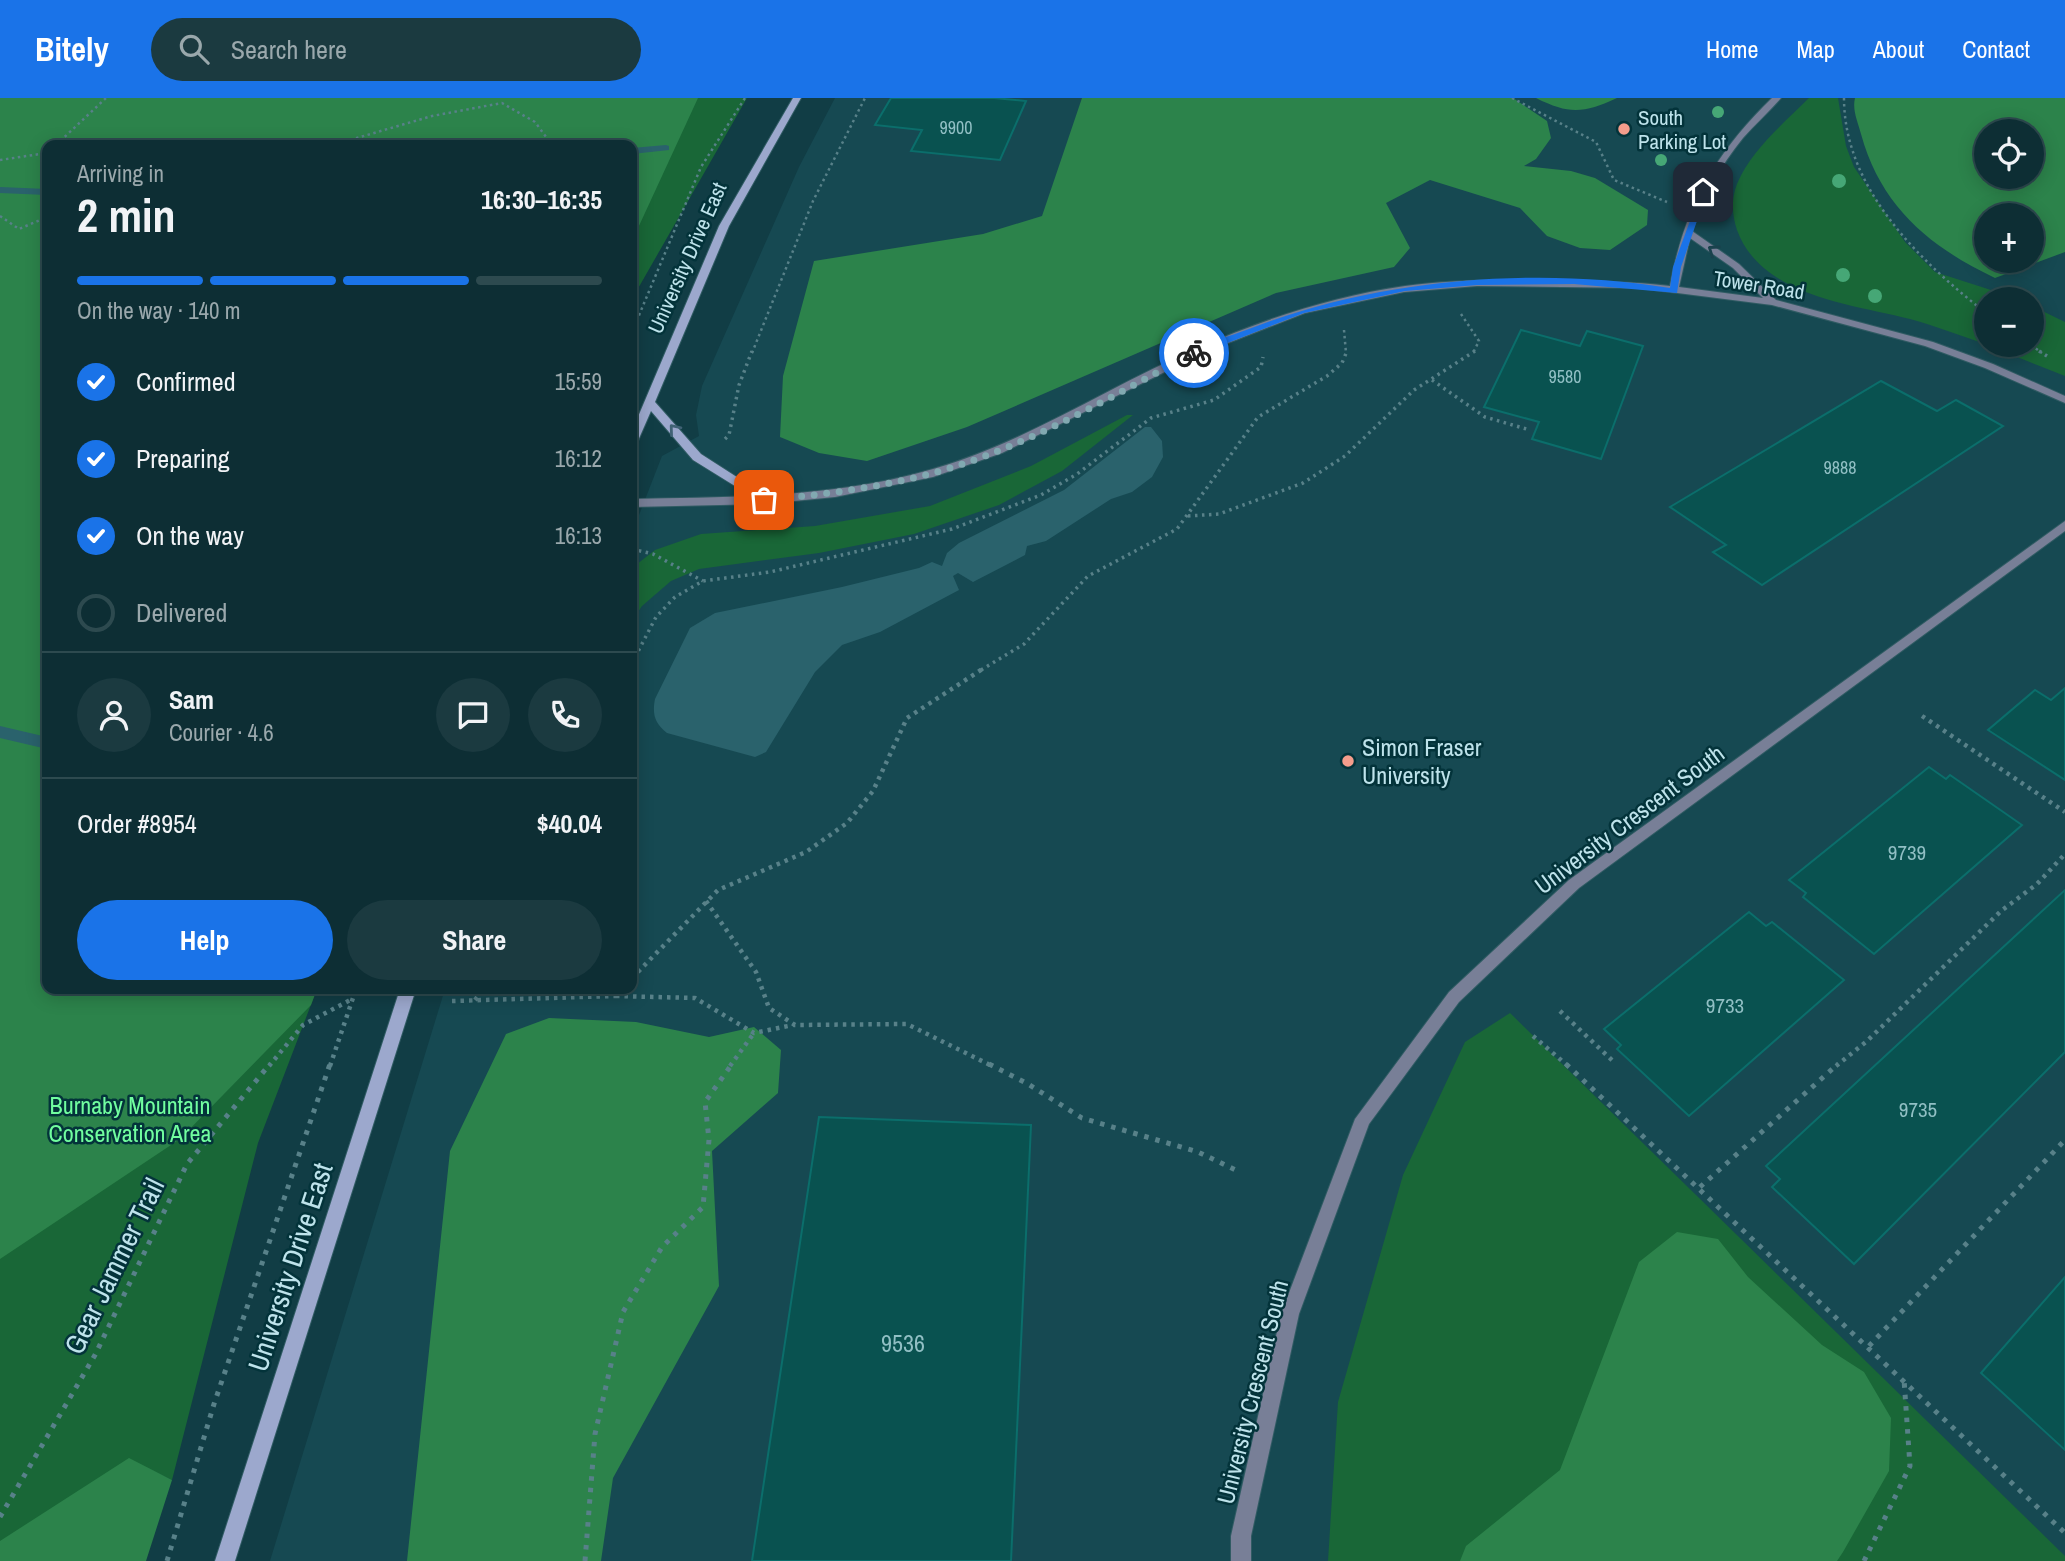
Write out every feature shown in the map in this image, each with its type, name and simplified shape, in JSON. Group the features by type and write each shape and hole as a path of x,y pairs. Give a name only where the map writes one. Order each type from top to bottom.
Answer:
{"street":[{"name":"University Drive East","path":"637,431 724,226 797,98"},
{"path":"1674,291 1677,267 1688,232 1712,173 1735,138 1777,98"},
{"path":"1688,232 1736,266 1773,302"},
{"name":"Tower Road","path":"637,503 764,500 868,487 933,473 1049,428 1201,350 1302,311 1405,289 1477,283 1574,282 1638,285 1773,302 1929,344 1989,366 2065,400"},
{"path":"649,402 697,457 764,500"},
{"name":"University Crescent South","path":"1241,1561 1241,1536 1290,1314 1363,1119 1454,997 1574,884 2065,525"},
{"name":"University Drive East","path":"225,1561 406,994"}],"path":[{"path":"61,140 106,98"},
{"path":"637,320 701,167 745,98"},
{"path":"722,441 730,435 738,385 813,201 865,98"},
{"path":"1512,98 1559,122 1566,129 1596,142 1614,180 1671,204"},
{"path":"1844,98 1842,115 1853,153 1881,206 1919,256 1974,303"},
{"path":"349,140 432,116 502,103 535,122 548,140"},
{"path":"0,160 42,154"},
{"path":"0,216 19,229 42,219"},
{"path":"1188,516 1219,514 1303,483 1345,456 1394,407 1474,352 1479,341 1463,317"},
{"path":"637,973 718,890 806,852 848,823 873,791 907,718 933,699 1024,644 1088,576 1177,529 1258,418 1327,376 1342,363 1348,349 1343,326"},
{"path":"637,653 656,617 675,597 703,581 770,572 952,529 1041,495 1077,474 1151,418 1214,400 1261,367 1265,358 1256,349"},
{"path":"1432,380 1485,417 1530,430"},
{"path":"637,550 653,554 703,581"},
{"path":"1922,716 2065,812"},
{"path":"1700,1187 1735,1153 1765,1132 1816,1082 1867,1041 2001,911 2037,884 2065,854"},
{"path":"706,901 756,972 769,1008 794,1025"},
{"path":"167,1561 214,1404 354,994"},
{"path":"475,1001 480,994"},
{"path":"452,1001 616,996 695,998 754,1033 794,1025 907,1024 1028,1084 1082,1118 1198,1152 1240,1172"},
{"name":"Gear Jammer Trail","path":"0,1517 95,1355 187,1164 303,1025 352,999"},
{"path":"1560,1011 1615,1063"},
{"path":"585,1561 595,1434 624,1312 662,1247 703,1207 709,1140 705,1102 754,1033"},
{"path":"1533,1036 1582,1076 2065,1533"},
{"path":"1869,1346 2065,1140"},
{"path":"1864,1561 1910,1466 1904,1378"}],"shaded area":[{"name":"Simon Fraser University","path":"835,98 2065,98 2065,1561 270,1561 443,994 637,994 637,520 662,456 699,436 696,415 702,386 799,167"},
{"path":"1145,427 1151,427 1162,441 1163,457 1152,477 1132,492 1111,499 1046,541 1027,546 1025,555 973,582 958,573 953,576 959,590 880,632 842,645 815,672 766,752 755,757 667,733 657,722 654,714 655,699 690,628 715,613 842,587 919,568 932,562 942,566 947,553 959,543 1064,490"}],"green space":[{"name":"Burnaby Mountain Conservation Area","path":"0,98 747,98 637,290 637,140 42,140 42,994 315,994 258,1143 172,1480 151,1470 0,1561"},
{"path":"0,98 698,98 637,230 637,140 42,140 42,994 315,994 311,1005 180,1139 0,1259"},
{"path":"1082,98 1513,98 1547,121 1551,138 1536,159 1524,166 1571,171 1595,178 1648,210 1647,225 1610,250 1580,248 1547,236 1520,208 1430,180 1386,203 1410,248 1394,267 1276,293 967,427 867,461 819,453 780,437 783,376 814,261 983,234 1042,216"},
{"path":"1536,98 1617,98 1595,107 1577,110 1558,107"},
{"path":"1809,98 1838,98 1846,146 1854,167 1905,242 1935,272 1982,287 1974,287 1974,340 1920,322 1810,294 1766,270 1749,252 1734,219 1735,190 1759,148"},
{"path":"1855,98 2065,98 2065,252 2044,260 2044,203 1974,203 1974,268 1949,253 1911,222 1881,183 1870,160 1855,111"},
{"path":"1985,273 2008,273 1995,278"},
{"path":"2044,312 2065,322 2065,376 2017,357 2044,357"},
{"path":"1127,415 1133,415 1062,471 999,505 914,534 819,553 699,569 671,581 637,614 637,564 655,550 701,534 815,526 930,506 1031,466"},
{"path":"1510,1013 2065,1556 2065,1561 1328,1561 1338,1402 1403,1175 1465,1042"},
{"path":"549,1018 636,1022 709,1037 754,1027 781,1050 778,1093 712,1151 719,1286 613,1478 601,1561 407,1561 450,1151 506,1034"},
{"path":"1677,1232 1718,1239 1748,1277 1822,1345 1864,1372 1891,1418 1889,1471 1843,1552 1837,1561 1460,1561 1466,1546 1560,1470 1639,1262"},
{"path":"129,1458 172,1480 146,1561 0,1561 0,1541"}],"building":[{"path":"891,98 994,98 1026,101 1000,160 911,151 922,130 875,125"},
{"path":"1521,330 1580,346 1587,331 1643,346 1601,459 1532,439 1539,422 1484,407"},
{"path":"1881,381 1937,411 1956,400 2003,426 1762,585 1713,552 1726,545 1670,507"},
{"path":"2065,688 2065,780 1988,730 2035,690 2051,700"},
{"path":"1929,767 1946,779 1950,775 2022,825 1874,954 1803,897 1806,893 1789,880"},
{"path":"2065,890 2065,1052 1854,1264 1772,1187 1780,1179 1766,1166"},
{"path":"1749,912 1766,926 1772,922 1844,980 1689,1116 1617,1049 1621,1045 1604,1029"},
{"path":"819,1117 1031,1125 1011,1561 752,1561"},
{"path":"2065,1277 2065,1450 1981,1373"}],"waterway":[{"path":"637,151 666,148"},
{"path":"0,190 42,192"},
{"path":"0,732 42,742"}],"way so far":[{"path":"764,500 835,493 933,473 1049,428 1194,353"}],"place":[{"name":"South Parking Lot","path":"1624,129"},
{"name":"Simon Fraser University","path":"1348,761"}],"route":[{"path":"1194,353 1302,311 1405,289 1477,283 1574,282 1638,285 1674,291 1677,267 1703,192"}]}
